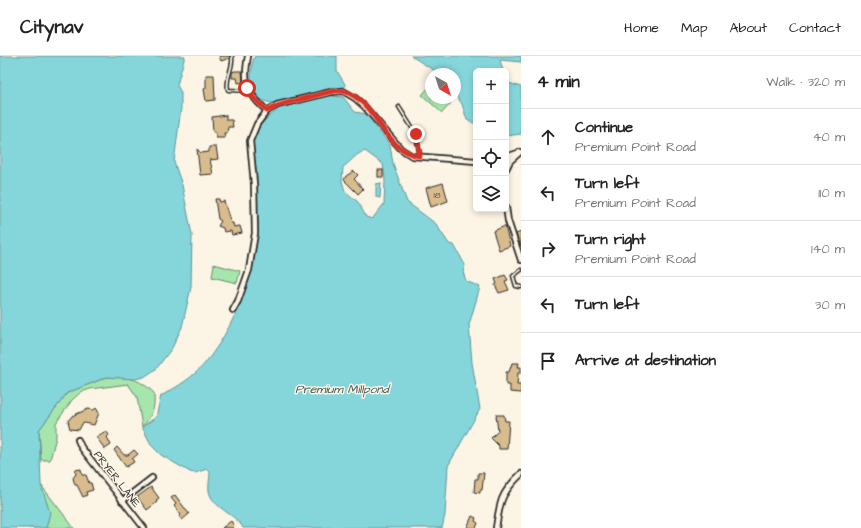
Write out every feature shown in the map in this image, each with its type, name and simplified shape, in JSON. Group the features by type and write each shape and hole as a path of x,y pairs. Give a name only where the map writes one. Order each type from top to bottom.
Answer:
{"street":[{"path":"248,56 245,81 248,91 267,111"},
{"path":"233,310 238,301 249,270 255,234 254,184 250,142 257,124 267,111 277,105 331,92 344,92 355,98 401,149 412,156 473,161"},
{"path":"509,156 520,152"},
{"path":"509,163 520,152"},
{"path":"507,212 508,221 521,260"},
{"name":"PRYER LANE","path":"78,440 81,447 144,528"},
{"path":"496,528 503,495 506,489 521,474"},
{"path":"122,501 152,478"}],"lane":[{"path":"232,56 232,63 228,74 228,90 248,91"},
{"path":"399,107 416,134 420,156"},
{"path":"521,270 513,276 516,286 521,287"}],"green space":[{"path":"432,104 450,104 442,113"},
{"path":"214,264 240,271 237,283 212,277"},
{"path":"107,377 133,379 143,384 154,393 154,408 146,423 142,427 137,397 128,384 90,389 81,392 72,400 56,423 56,437 50,460 41,460 39,430 67,393"},
{"path":"41,485 74,528 29,528"}],"water":[{"path":"0,56 185,56 177,85 181,93 181,108 174,162 182,185 192,235 191,287 182,327 172,348 156,369 144,377 135,379 107,377 67,393 39,430 41,485 50,513 46,528 0,528"},
{"name":"Premium Millpond","path":"255,56 337,56 337,71 346,86 330,90 332,96 343,97 355,112 366,114 390,145 393,164 407,202 436,224 449,244 454,245 465,265 463,272 466,281 480,287 469,325 472,363 480,409 448,466 445,515 442,528 243,528 240,523 219,506 211,497 209,491 210,472 207,469 195,473 190,472 161,455 152,446 142,427 156,417 161,396 191,377 206,362 229,327 245,290 254,250 256,230 257,201 253,142 259,127 266,119 278,110 276,103 260,99 254,91 251,74","holes":["365,151 383,164 385,181 384,204 372,219 366,217 358,202 345,191 342,181 343,167"]},
{"path":"411,56 521,56 521,62 500,60 502,68 473,68 473,123 467,120 461,103 461,68 430,68"},
{"path":"509,83 521,87 521,134 509,136"},
{"path":"381,183 380,198 376,197 376,184"}],"building":[{"path":"219,56 230,56 230,58 221,61"},
{"path":"242,71 243,82 238,83 237,78 232,78 232,72"},
{"path":"206,75 214,75 215,100 206,101 204,89 206,88"},
{"path":"226,115 226,120 232,120 233,127 228,127 227,133 224,133 225,138 216,138 216,133 213,132 212,117"},
{"path":"209,147 216,147 218,159 210,160 213,174 200,175 197,149 201,153 209,152"},
{"path":"378,170 383,170 383,177 378,177"},
{"path":"354,171 358,175 354,179 363,189 358,194 344,180 346,176"},
{"path":"443,183 448,201 431,207 426,188"},
{"path":"215,199 219,199 220,202 224,201 231,223 233,223 234,227 240,226 242,233 232,235 231,231 224,232 223,228 218,226 221,221 218,219"},
{"path":"505,226 510,246 499,250 493,231"},
{"path":"521,232 521,246 516,234"},
{"path":"505,275 508,280 505,281 509,290 499,293 495,285 497,284 495,279"},
{"path":"512,363 519,363 518,367 521,367 521,373 518,373 517,385 521,385 521,393 510,392 510,385 506,385 506,372 509,372"},
{"path":"96,408 99,413 94,425 85,423 82,424 79,430 70,429 68,421 72,416 88,409 94,410"},
{"path":"496,415 504,415 505,421 509,421 507,449 499,449 499,446 491,438 498,431"},
{"path":"106,431 109,435 107,437 111,445 105,449 96,437"},
{"path":"117,447 124,455 128,455 134,450 138,454 132,459 134,462 126,467 114,450"},
{"path":"81,469 82,475 86,475 93,490 86,492 87,495 83,497 77,485 75,485 73,478 76,474 75,470"},
{"path":"478,473 484,473 482,490 480,490 480,493 474,492 475,479 478,479"},
{"path":"151,487 159,498 156,500 157,502 147,510 137,497"},
{"path":"175,495 189,514 182,520 179,516 181,515 174,506 176,504 171,498"},
{"path":"472,516 476,518 475,521 478,523 476,528 467,528"},
{"path":"231,521 234,526 232,528 222,528"}],"route":[{"path":"247,88 257,102 267,111 277,105 331,92 338,91 349,94 364,106 401,149 412,156 420,156 419,143 416,134"}]}
